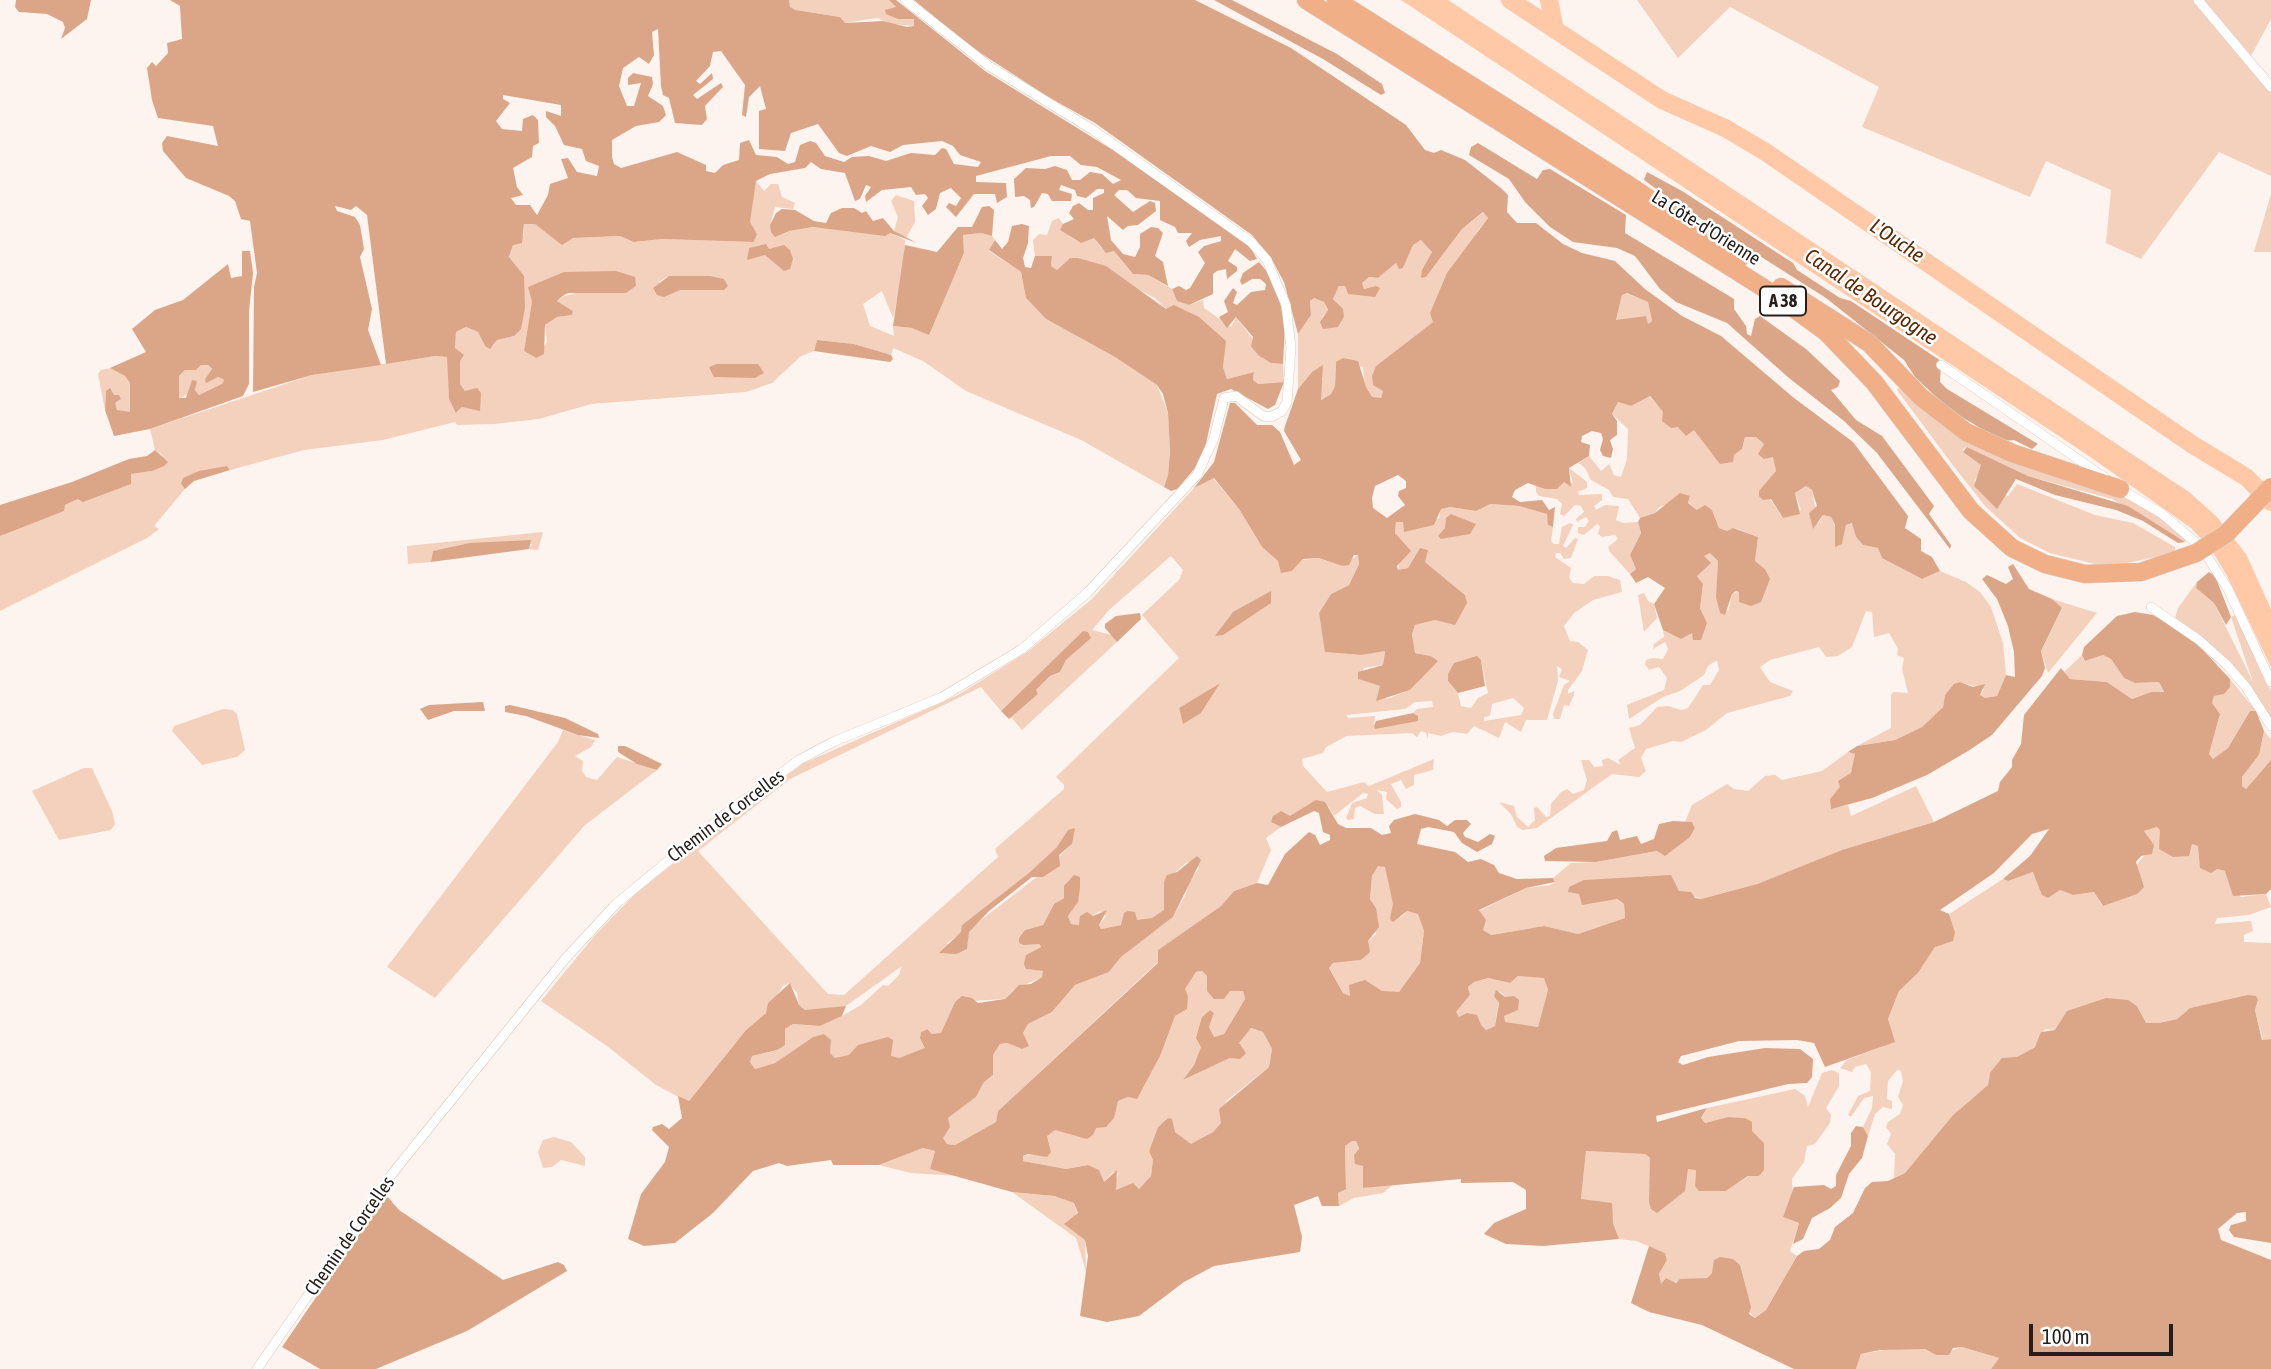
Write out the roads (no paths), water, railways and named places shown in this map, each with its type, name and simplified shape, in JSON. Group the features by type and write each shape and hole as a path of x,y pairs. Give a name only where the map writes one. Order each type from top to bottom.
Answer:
{"highway":[{"name":"La Côte-d'Orienne","path":"1306,0 1778,297 1826,332 1874,382 1971,511 2012,548 2070,572 2151,570 2196,553 2226,534 2271,487"},
{"name":"La Côte-d'Orienne","path":"1336,0 1466,82 1827,320 1854,345 1885,381 1968,493 1998,526 2044,555 2108,573"},
{"path":"1358,0 1466,82"},
{"path":"1760,274 1869,343 1921,397 1966,432 2012,453 2120,489"}],"street":[{"name":"Chemin de Corcelles","path":"257,1369 392,1174 565,959 617,903 725,814 799,760 833,742 942,697 1022,649 1087,593 1197,475 1214,438 1224,398 1236,396 1264,416 1275,416 1287,402 1292,348 1286,304 1268,260 1251,242 1177,187 989,65 905,0"},
{"path":"2199,0 2271,86"},
{"path":"1941,365 2120,489 2161,513 2201,547 2228,589 2271,682"},
{"path":"2151,607 2199,640 2226,664 2246,687 2271,726"}],"water":[{"name":"Canal de Bourgogne","path":"1401,0 1448,0 2189,492 2217,517 2246,554 2271,609 2271,667 2227,576 2211,549 2191,528 2086,454"}],"waterway":[{"name":"L'Ouche","path":"1510,0 1662,100 1725,128 1764,151 2193,445 2246,477 2271,502"},
{"path":"1549,0 1555,30"}]}
